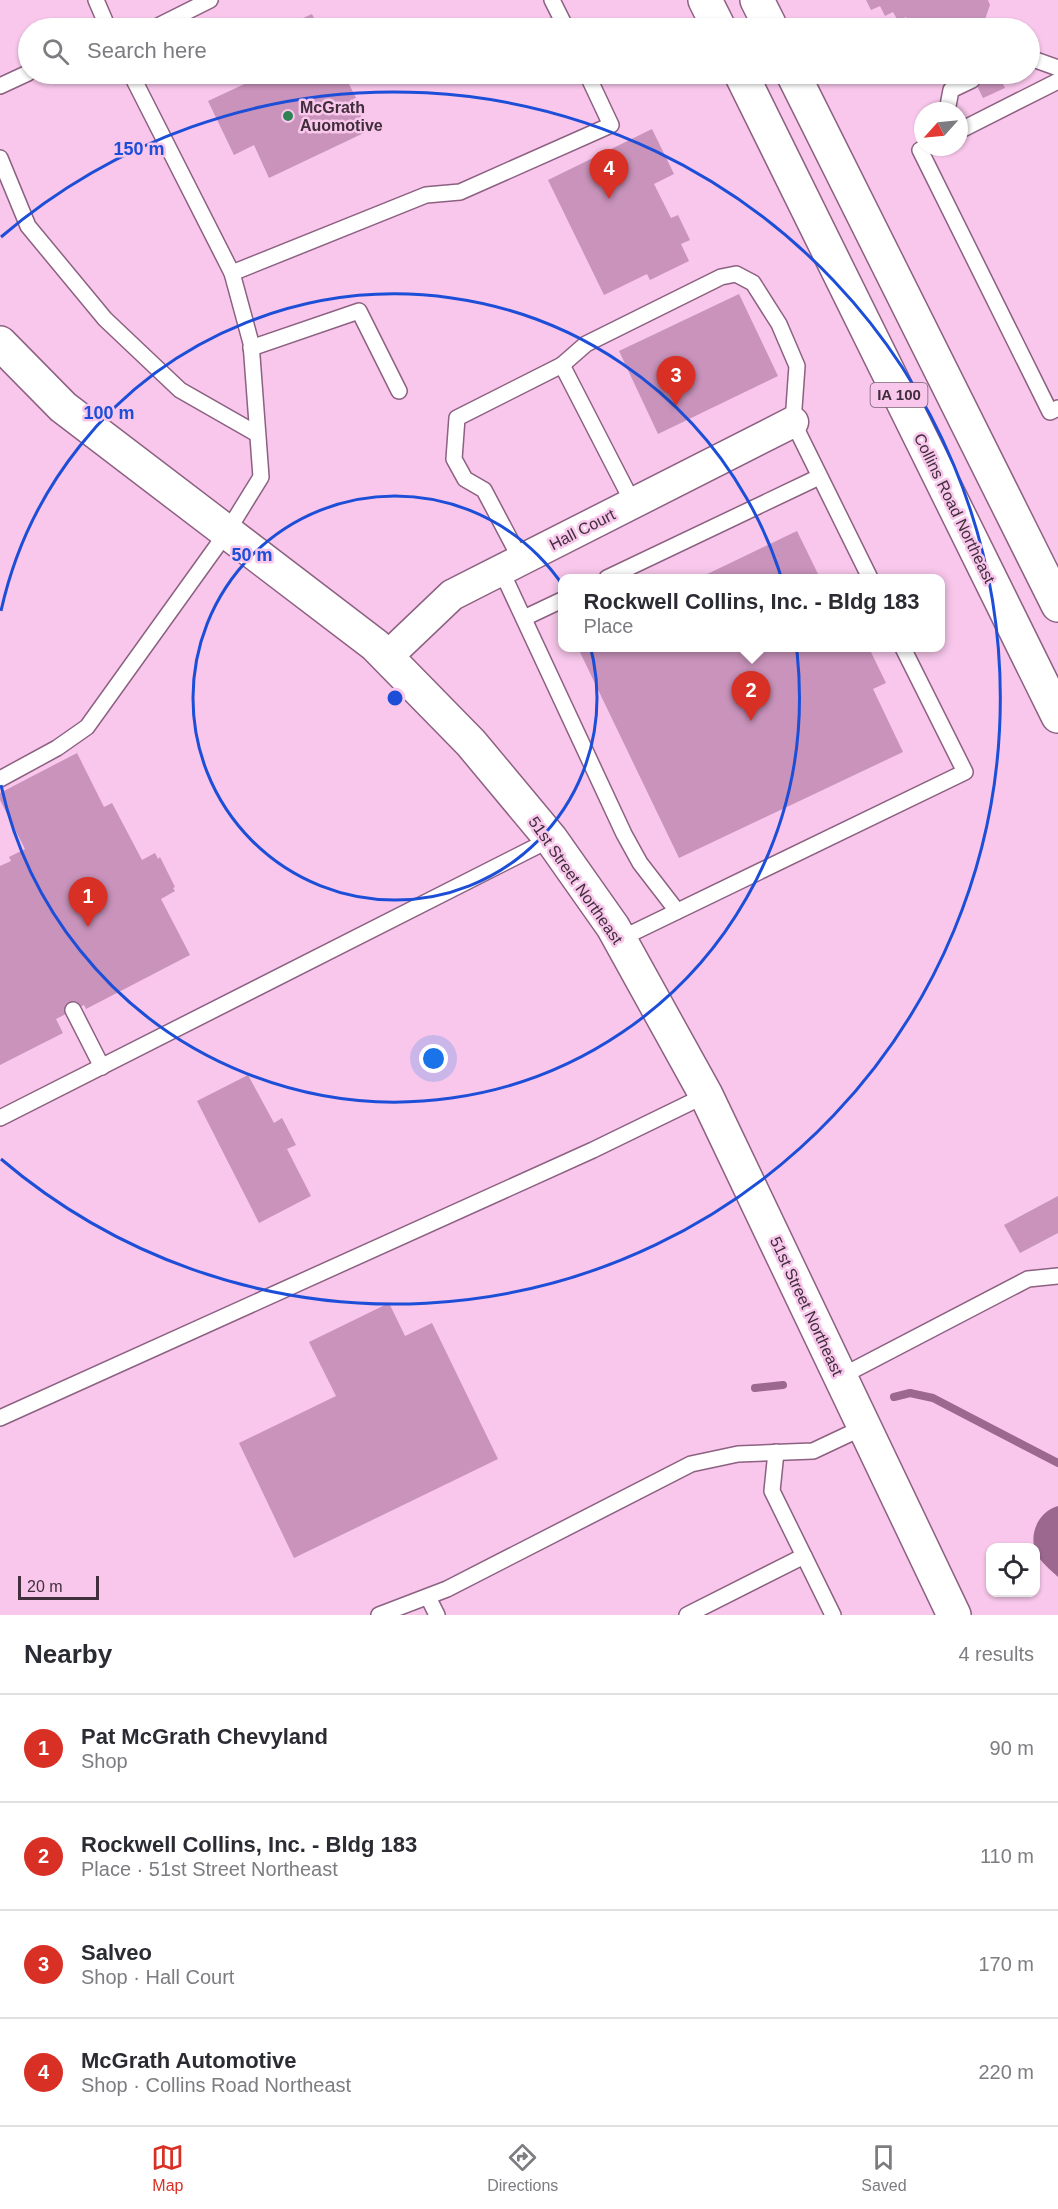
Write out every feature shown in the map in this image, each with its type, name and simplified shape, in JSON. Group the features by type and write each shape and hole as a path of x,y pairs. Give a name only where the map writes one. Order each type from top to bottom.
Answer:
{"main road":[{"path":"705,0 713,18"},
{"path":"757,0 766,18"},
{"name":"Collins Road Northeast","path":"746,84 1058,716"},
{"name":"IA 100","path":"798,84 1058,605"},
{"name":"51st Street Northeast","path":"3,352 63,407 375,645 471,743 551,839 620,939 706,1095 954,1615"}],"street":[{"name":"Hall Court","path":"387,657 452,595 793,422"}],"lane":[{"path":"174,18 210,0"},
{"path":"552,0 561,18"},
{"path":"94,1 103,18"},
{"path":"1040,62 1058,69"},
{"path":"0,86 18,78"},
{"path":"968,126 1058,81"},
{"path":"0,779 57,748 87,727 227,532 261,477 251,348 232,273 136,84"},
{"path":"232,273 426,195 460,192 611,125 592,84"},
{"path":"949,102 951,90 964,84"},
{"path":"923,156 1050,412 1058,408"},
{"path":"0,158 28,226 105,319 180,390 257,434"},
{"path":"677,911 640,863 624,834 524,618 511,565 484,490 465,479 454,459 457,418 562,365 586,344 721,277 736,274 753,283 779,324 797,366 793,422 868,574"},
{"path":"251,348 359,311 399,391"},
{"path":"562,365 633,503"},
{"path":"617,574 819,477"},
{"path":"524,618 558,602"},
{"path":"620,939 965,772 905,652"},
{"path":"0,1118 551,839"},
{"path":"73,1010 102,1067"},
{"path":"0,1418 593,1150 706,1095"},
{"path":"840,1377 1028,1279 1058,1276"},
{"path":"379,1615 428,1597 691,1464 738,1454 813,1451 864,1427"},
{"path":"776,1452 772,1491 833,1615"},
{"path":"687,1615 804,1556"},
{"path":"428,1597 437,1615"}],"shaded area":[{"path":"1058,1506 1058,1577 1042,1562 1040,1543 1034,1543 1033,1538 1037,1524 1051,1509"}],"building":[{"path":"866,0 988,0 990,5 985,18 896,18 893,12 885,16 880,6 871,10"},
{"name":"McGrath Auomotive","path":"245,84 349,84 356,98 353,99 368,131 269,178 254,145 234,155 208,101"},
{"path":"976,84 1003,84 1005,88 983,98"},
{"path":"652,129 674,174 654,184 671,218 678,215 690,240 681,244 689,261 650,280 647,274 604,295 548,180"},
{"path":"739,294 778,376 658,434 619,351"},
{"path":"797,531 818,574 707,574"},
{"path":"580,652 871,652 886,683 873,689 903,752 679,858"},
{"path":"77,753 104,807 112,803 142,860 155,853 158,859 160,857 175,887 173,888 175,891 161,899 190,955 86,1009 84,1005 56,1019 63,1033 0,1065 0,866 11,861 9,857 25,849 0,800 0,793"},
{"path":"248,1075 274,1123 282,1118 296,1145 287,1149 311,1196 259,1223 197,1101"},
{"path":"1058,1196 1058,1233 1020,1253 1004,1225"},
{"path":"389,1303 405,1336 432,1323 498,1459 294,1558 239,1443 336,1396 309,1342"}],"waterway":[{"path":"755,1388 783,1385"},
{"path":"894,1397 910,1393 933,1398 1058,1463"}],"place":[{"name":"McGrath Auomotive","path":"288,116"},
{"name":"McGrath Automotive","path":"609,199"},
{"name":"Salveo","path":"676,406"},
{"name":"Rockwell Collins, Inc. - Bldg 183","path":"751,721"},
{"name":"Pat McGrath Chevyland","path":"88,927"}]}
